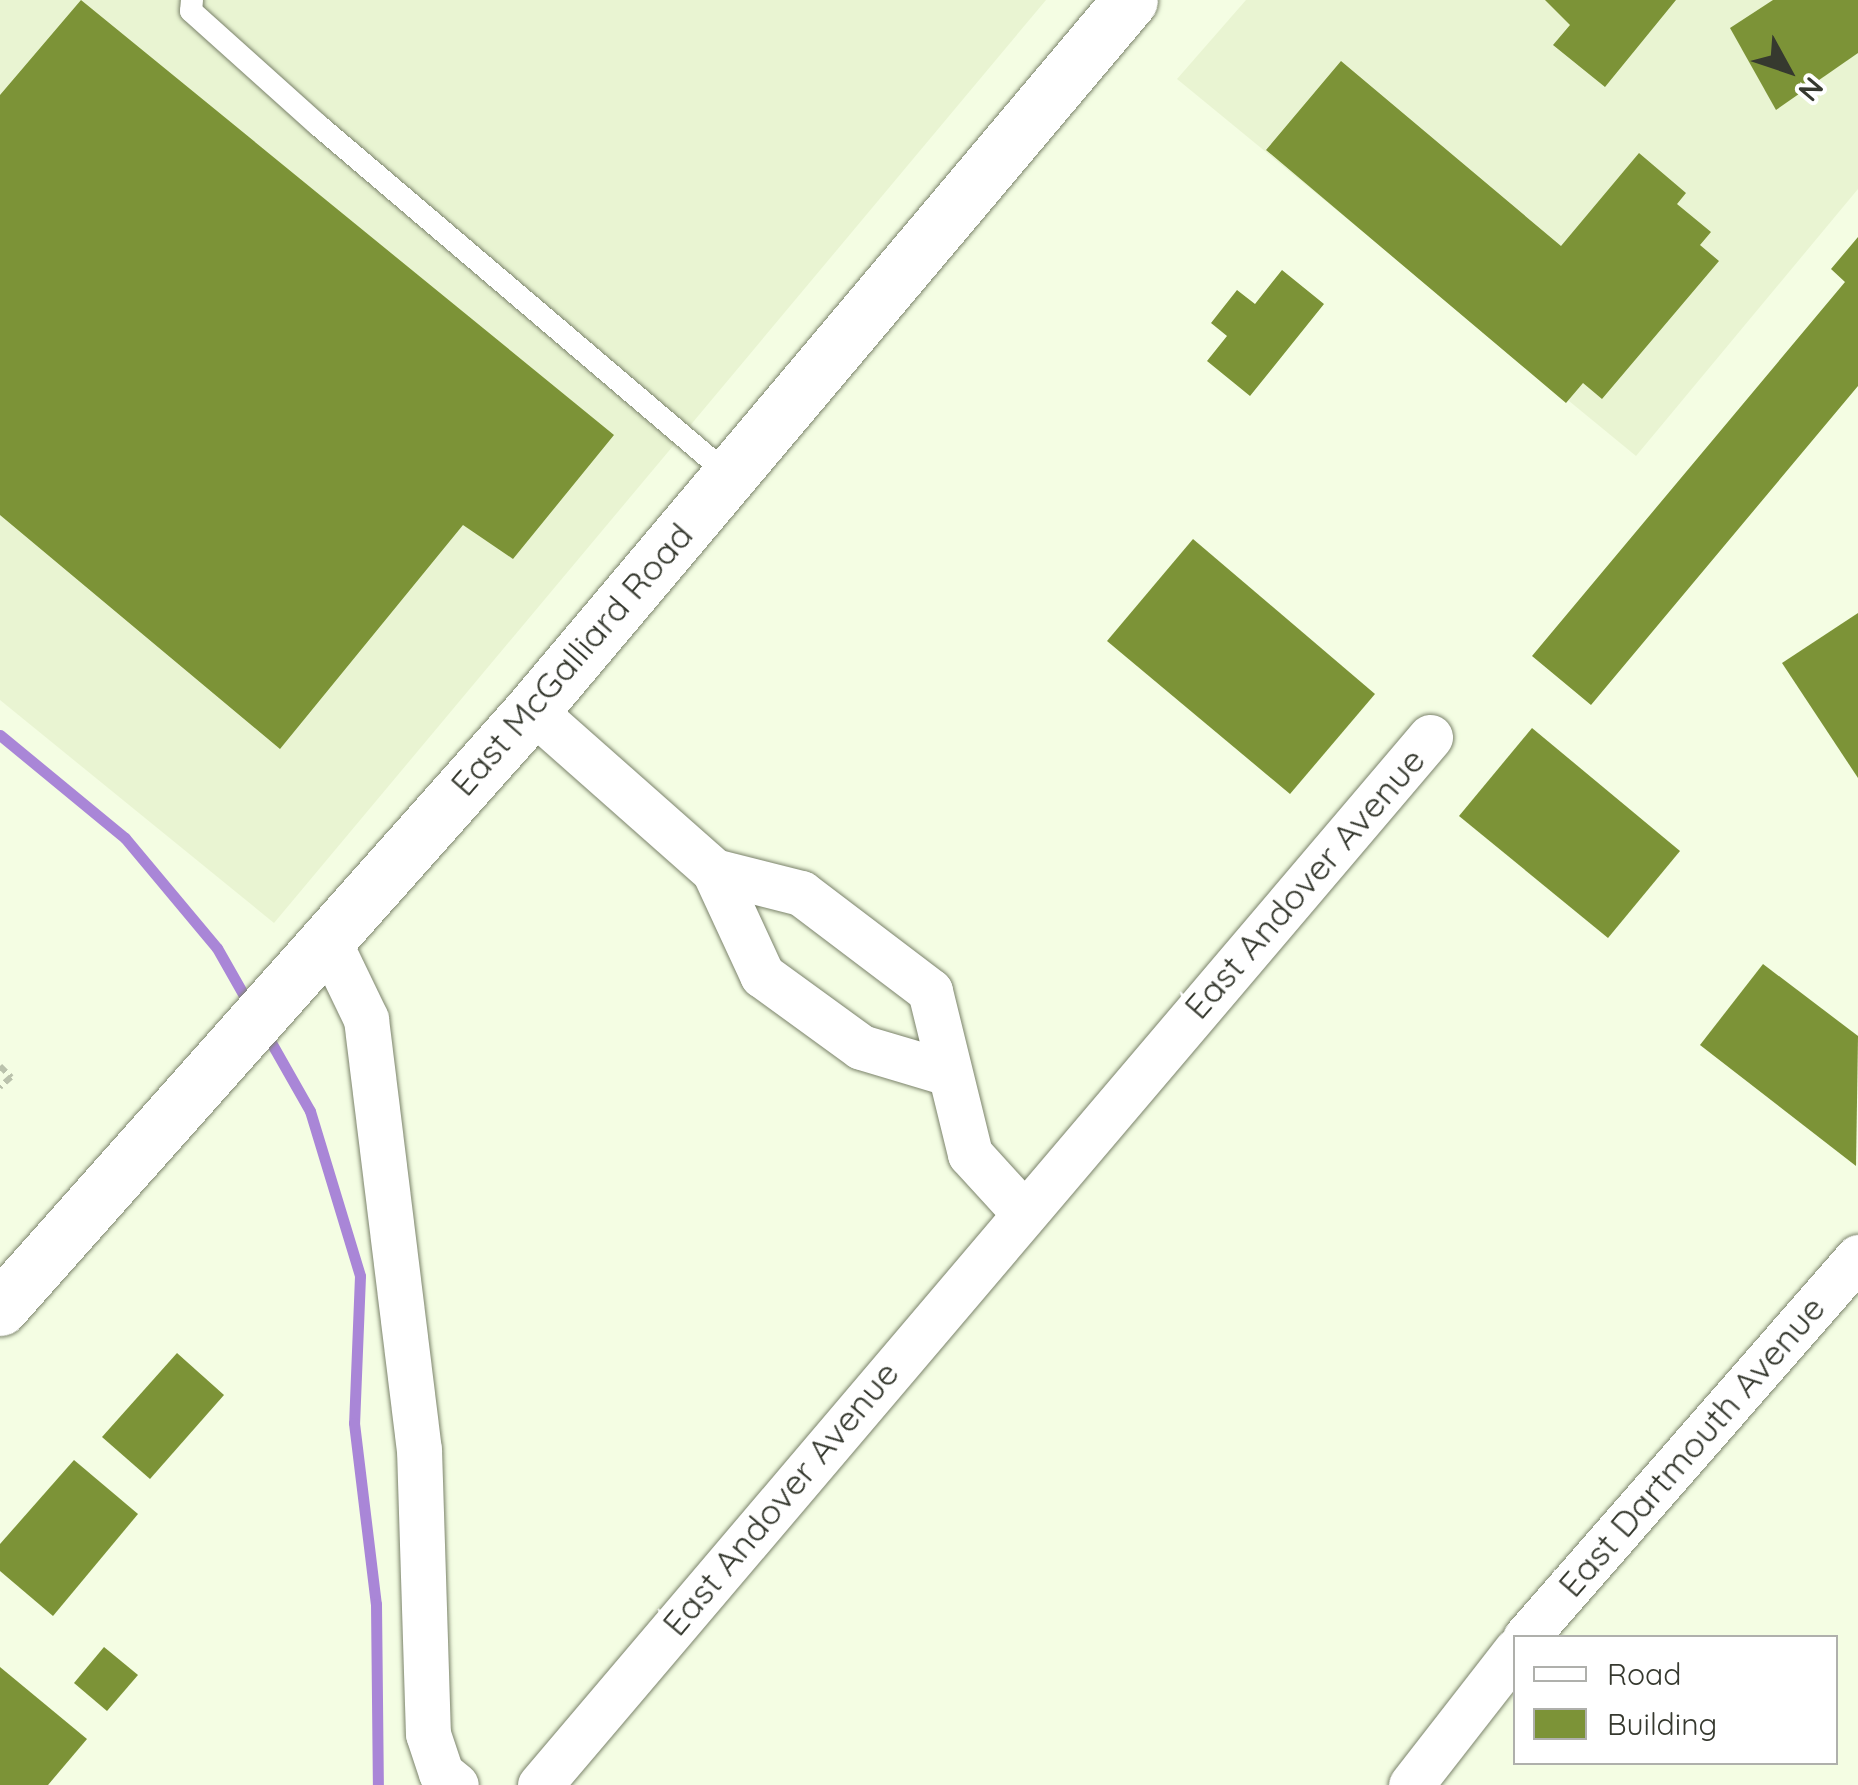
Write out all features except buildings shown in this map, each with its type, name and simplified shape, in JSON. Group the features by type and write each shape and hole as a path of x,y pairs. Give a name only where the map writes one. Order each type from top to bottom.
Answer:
{"main road":[{"name":"East McGalliard Road","path":"0,1308 219,1056 532,710 1130,0"}],"street":[{"path":"532,710 714,871 762,975 862,1047 945,1072"},
{"name":"East Andover Avenue","path":"540,1785 1022,1211 1430,738"},
{"path":"714,871 801,893 884,947 930,991 945,1072 970,1154 1022,1211"},
{"path":"311,955 366,1019 419,1449 428,1734 441,1773 456,1785"},
{"name":"East Dartmouth Avenue","path":"1528,1635 1858,1257"},
{"path":"1412,1785 1513,1654"}],"lane":[{"path":"192,0 192,11 318,126 729,476"}],"path":[{"path":"0,1066 11,1077 0,1087"}],"shaded area":[{"path":"0,0 1046,0 274,923 0,700"},
{"path":"1246,0 1858,0 1858,189 1636,456 1177,79"}],"waterway":[{"path":"0,735 125,838 217,948 250,1006"},
{"path":"264,1030 310,1111 360,1276 354,1423 376,1604 378,1785"}]}
